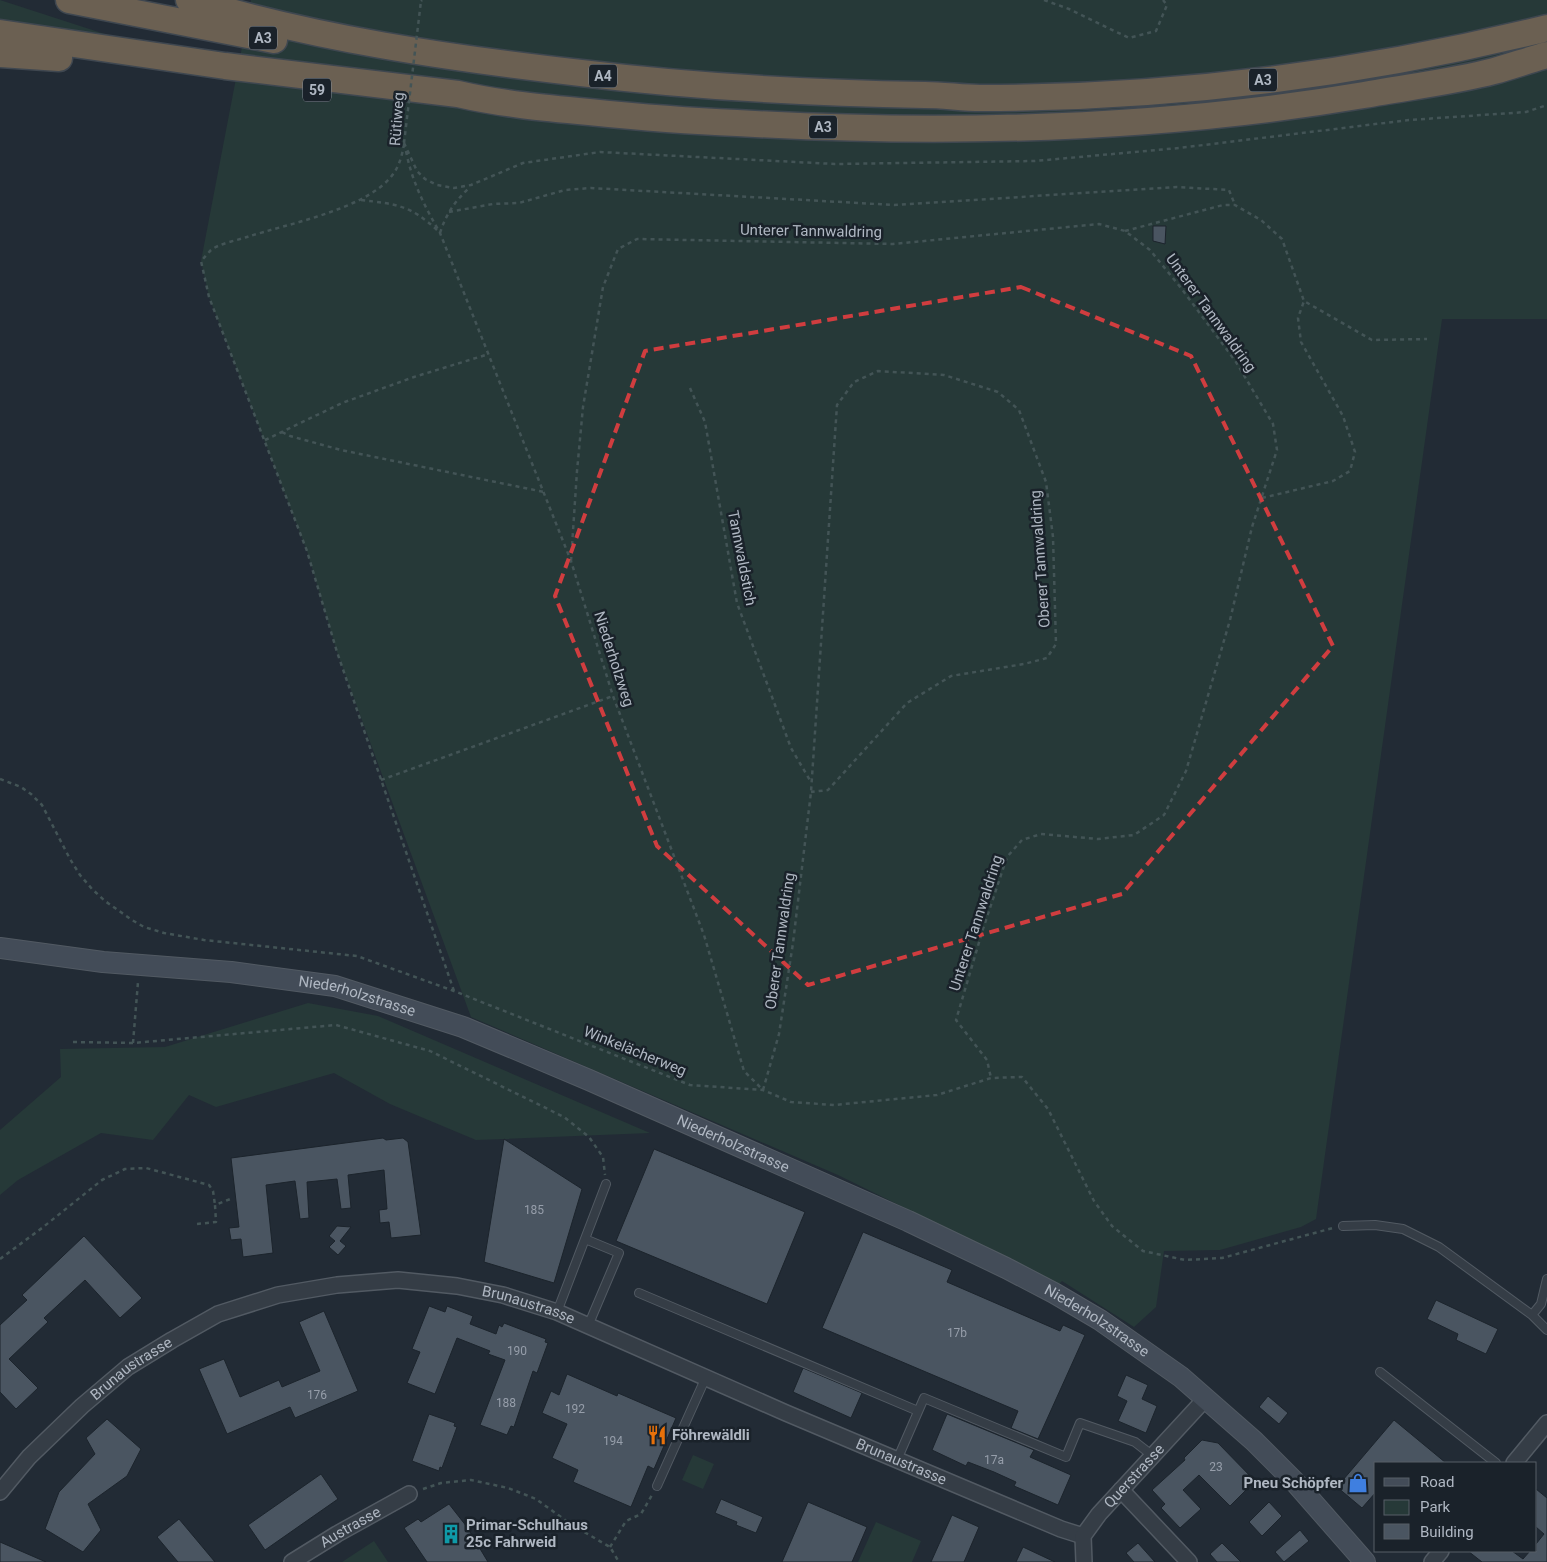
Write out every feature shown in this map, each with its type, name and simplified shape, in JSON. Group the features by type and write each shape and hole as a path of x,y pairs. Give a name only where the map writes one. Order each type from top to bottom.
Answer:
{"highway":[{"name":"A3","path":"68,0 335,51 510,77 630,90 744,99 944,107 976,98 1145,91 1263,80 1352,68 1430,54 1547,28"},
{"name":"A4","path":"189,0 316,33 391,47 511,65 630,79 743,88 840,93 945,95 976,98"},
{"path":"0,33 225,66 458,94 487,101"},
{"name":"59","path":"0,54 82,60 458,106 487,101"},
{"name":"A3","path":"487,101 626,116 788,126 899,129 1031,128 1170,120 1315,103 1493,71 1547,55"}],"main road":[{"name":"Niederholzstrasse","path":"0,948 94,961 231,972 335,986 463,1027 899,1217 1006,1268 1100,1320 1154,1357 1206,1398 1254,1441 1294,1481 1365,1562"}],"street":[{"name":"Brunaustrasse","path":"0,1492 29,1457 82,1406 128,1367 218,1314 278,1295 337,1285 398,1280 456,1286 503,1295 556,1312 897,1460 1061,1529 1083,1536"},
{"name":"Querstrasse","path":"1083,1536 1099,1514 1206,1398"},
{"path":"1515,1462 1547,1423"},
{"path":"1121,1490 1189,1562"},
{"name":"Austrasse","path":"292,1562 337,1534 409,1494"},
{"path":"1083,1536 1084,1562"},
{"path":"1432,1562 1440,1552"}],"lane":[{"path":"556,1312 606,1184"},
{"path":"1343,1226 1375,1224 1403,1229 1439,1247 1532,1315 1547,1330"},
{"path":"585,1239 619,1253 588,1326"},
{"path":"1532,1315 1541,1304 1547,1279"},
{"path":"639,1293 918,1411"},
{"path":"1380,1372 1495,1462"},
{"path":"657,1486 706,1377"},
{"path":"897,1460 924,1398 1066,1457 1080,1423 1135,1442 1154,1456"}],"path":[{"path":"1044,0 1069,8 1129,38 1156,31 1167,5 1163,0"},
{"name":"Rütiweg","path":"421,1 404,143 410,171 419,196 440,233"},
{"path":"404,143 417,171 425,179 437,185 454,188 471,186 498,174"},
{"path":"404,143 399,166 391,178 359,200 314,218 264,231 212,248 201,261 209,297 307,551 337,652 454,991"},
{"path":"359,200 405,207 423,217 440,233 449,212 461,195 471,186"},
{"path":"449,212 493,204 519,203 565,190 591,188 894,204 1177,187 1229,190 1235,204"},
{"path":"1125,230 1223,205 1235,204 1262,220 1282,240 1304,301 1298,318 1301,342 1343,416 1355,452 1350,471 1332,482 1262,498"},
{"name":"Unterer Tannwaldring","path":"571,561 583,407 602,287 618,249 637,239 893,244 1099,224 1125,230 1150,250 1181,288 1236,362 1273,424 1277,450 1252,527 1230,620 1186,771 1164,815 1134,836 1098,839 1041,834 1022,840 1007,857 956,1020 986,1060 992,1078"},
{"name":"Niederholzweg","path":"440,233 571,561 613,696 704,935 744,1071 764,1090"},
{"path":"1304,301 1372,340 1427,338"},
{"path":"264,440 342,403 414,377 489,354"},
{"name":"Oberer Tannwaldring","path":"764,1090 780,1025 793,943 811,792 837,406 854,382 878,371 944,375 998,392 1019,410 1046,482 1052,537 1056,644 1047,658 1024,664 951,676 907,703 828,790 811,792"},
{"name":"Tannwaldstich","path":"690,388 705,422 737,603 791,748 811,783"},
{"path":"282,432 341,450 544,492"},
{"path":"381,780 613,696"},
{"name":"Winkelächerweg","path":"0,779 21,787 32,794 42,805 61,843 86,882 105,901 144,927 164,933 204,940 357,956 454,991 690,1085 764,1090 791,1102 834,1105 937,1095 992,1078"},
{"path":"134,1043 140,965"},
{"path":"73,1042 134,1043 336,1025 430,1051 564,1117 589,1138 603,1157 606,1184"},
{"path":"992,1078 1022,1077 1048,1109 1094,1201 1112,1226 1143,1251 1185,1260 1222,1258 1343,1226"},
{"path":"0,1259 102,1180 126,1169 146,1168 208,1186 213,1191 216,1222 197,1224"},
{"path":"215,1205 233,1198"},
{"path":"409,1494 440,1483 471,1480 508,1488 536,1499 572,1525 610,1547 619,1562"},
{"path":"610,1547 626,1521 641,1514 657,1486"}],"highlighted area":[{"path":"1021,287 1191,356 1333,646 1122,894 808,985 657,846 555,596 645,351"}],"green space":[{"path":"0,0 114,37 0,20"},
{"path":"251,0 1547,0 1547,319 1442,319 1316,1219 1301,1227 1220,1250 1164,1251 1156,1307 1134,1327 1062,1281 1059,1284 838,1175 471,1017 337,652 307,551 209,297 201,261"},
{"path":"308,1003 378,1016 650,1133 476,1140 390,1104 334,1073 216,1107 189,1095 153,1140 101,1133 18,1180 0,1195 0,1130 61,1077 60,1049 165,1047"},
{"path":"693,1455 714,1464 703,1489 682,1480"},
{"path":"876,1522 921,1541 912,1562 858,1562"},
{"path":"374,1541 388,1562 342,1562"}],"building":[{"path":"1153,226 1166,226 1165,244 1153,241"},
{"path":"383,1138 386,1140 403,1138 408,1142 421,1235 391,1238 389,1222 380,1223 379,1210 387,1209 384,1170 348,1175 351,1208 341,1209 337,1179 307,1182 309,1218 300,1219 295,1181 266,1185 273,1253 243,1257 241,1239 231,1240 229,1228 239,1227 231,1158"},
{"path":"504,1139 582,1189 554,1283 484,1262"},
{"path":"654,1149 805,1212 767,1304 616,1241"},
{"path":"337,1226 351,1227 340,1241 346,1246 338,1255 329,1247 335,1241 329,1236"},
{"path":"863,1232 952,1270 947,1282 1060,1331 1063,1325 1085,1335 1038,1439 1011,1428 1018,1411 822,1328"},
{"path":"84,1236 142,1298 120,1318 85,1280 44,1318 48,1322 9,1359 38,1388 16,1409 0,1392 0,1325 27,1300 22,1295"},
{"path":"1436,1300 1498,1329 1486,1354 1456,1340 1458,1334 1427,1319"},
{"path":"429,1306 445,1312 447,1306 473,1316 470,1324 496,1334 499,1325 502,1327 504,1323 546,1339 545,1342 548,1343 537,1373 533,1371 514,1427 511,1426 507,1435 480,1425 505,1360 488,1354 490,1351 457,1338 435,1394 407,1383 420,1352 412,1349"},
{"path":"324,1311 358,1391 295,1418 290,1407 227,1434 199,1369 224,1359 240,1397 279,1380 282,1387 320,1371 299,1322"},
{"path":"803,1368 862,1393 851,1418 793,1392"},
{"path":"567,1374 617,1396 618,1393 676,1418 654,1469 648,1466 631,1507 573,1482 578,1470 552,1458 567,1424 542,1413 551,1391 559,1395"},
{"path":"1126,1375 1148,1385 1142,1399 1157,1406 1146,1433 1118,1421 1127,1401 1117,1396"},
{"path":"1268,1396 1288,1413 1279,1424 1259,1407"},
{"path":"429,1414 455,1423 454,1426 457,1427 442,1468 440,1467 439,1471 412,1461"},
{"path":"947,1414 1034,1450 1030,1457 1071,1475 1058,1505 1014,1486 1016,1482 994,1472 968,1462 966,1466 932,1450"},
{"path":"107,1419 141,1449 127,1476 88,1504 101,1530 83,1552 45,1529 59,1492 95,1454 86,1438"},
{"path":"1394,1420 1445,1462 1374,1462 1374,1494 1362,1508 1337,1487"},
{"path":"1202,1440 1218,1443 1255,1481 1230,1506 1199,1475 1183,1490 1201,1509 1180,1528 1161,1508 1165,1504 1152,1490 1185,1460 1184,1458"},
{"path":"321,1474 338,1499 265,1550 248,1525"},
{"path":"1537,1490 1547,1498 1547,1562 1482,1562 1469,1552 1513,1552 1523,1559 1529,1552 1537,1552 1537,1543 1544,1534 1537,1528"},
{"path":"721,1499 763,1517 756,1533 736,1525 737,1522 715,1513"},
{"path":"808,1502 867,1527 852,1562 782,1562"},
{"path":"1269,1502 1282,1516 1262,1536 1249,1522"},
{"name":"Primar-Schulhaus 25c Fahrweid","path":"449,1504 467,1527 488,1562 427,1562 404,1528 418,1519 421,1522"},
{"path":"952,1515 979,1527 964,1562 931,1562"},
{"path":"179,1519 215,1562 178,1562 157,1537"},
{"path":"1300,1530 1309,1541 1284,1562 1275,1552"},
{"path":"0,1542 46,1562 0,1562"},
{"path":"1138,1543 1155,1562 1134,1562 1126,1553"},
{"path":"1222,1543 1241,1562 1217,1562 1210,1554"},
{"path":"1023,1547 1055,1562 1016,1562"}],"place":[{"name":"Föhrewäldli","path":"657,1435"},
{"name":"Pneu Schöpfer","path":"1358,1483"},
{"name":"Primar-Schulhaus 25c Fahrweid","path":"451,1534"}]}
